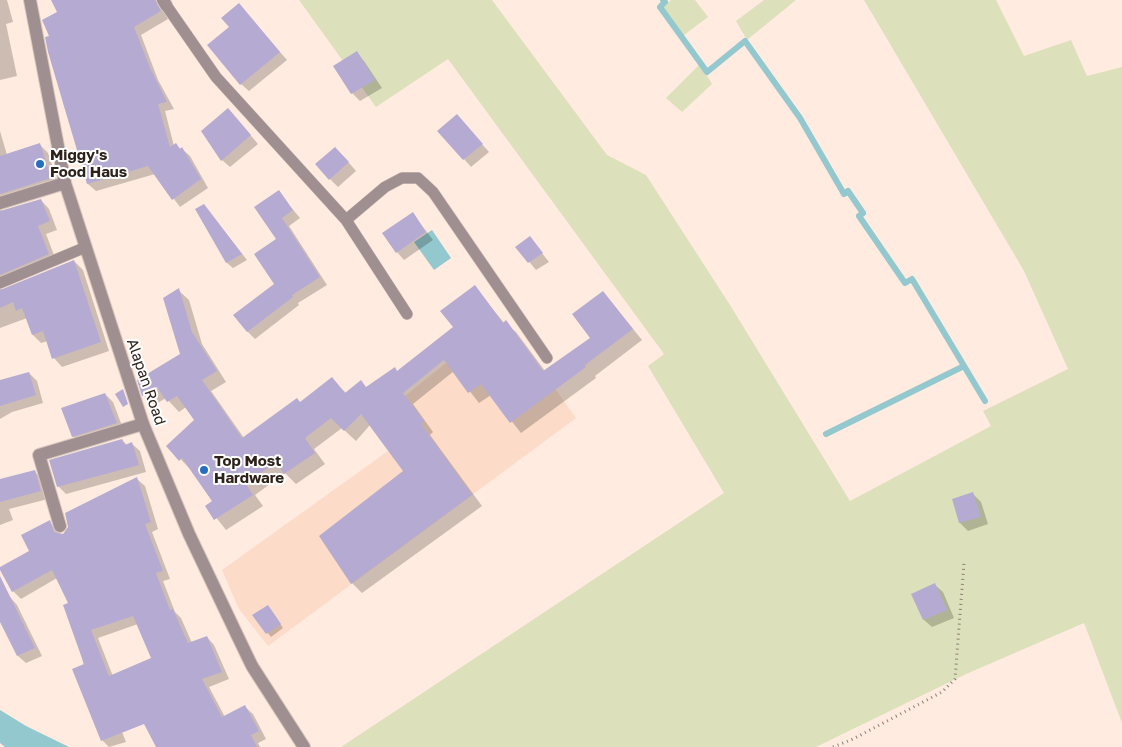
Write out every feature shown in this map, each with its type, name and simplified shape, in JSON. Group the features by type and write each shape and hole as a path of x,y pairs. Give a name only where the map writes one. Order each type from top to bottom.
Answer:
{"street":[{"name":"Alapan Road","path":"30,0 65,182 143,424 189,534 252,666 304,747"},
{"path":"0,203 65,182"},
{"path":"60,526 39,455 143,424"}],"lane":[{"path":"165,3 216,78 346,220 407,314"},
{"path":"346,220 385,187 402,178 418,178 433,192 547,358"},
{"path":"0,283 86,246"}],"path":[{"path":"833,747 853,739 942,692 955,679 964,563"}],"shaded area":[{"path":"506,320 576,418 268,646 239,609 222,570 388,451 369,425 446,363"}],"green space":[{"path":"299,0 492,0 607,155 646,175 730,305 850,501 991,426 983,411 1068,369 1024,271 864,0 996,0 1024,56 1071,40 1087,76 1122,67 1122,723 1084,623 964,675 816,747 341,747 724,493 648,366 664,354 448,59 376,107"},
{"path":"671,0 695,0 708,17 680,38 660,10"},
{"path":"764,0 796,0 747,40 736,21"},
{"path":"700,64 712,84 682,112 666,98"}],"water":[{"path":"432,230 451,258 434,270 414,242"},
{"path":"0,710 26,726 69,747 5,747 0,743"}],"building":[{"path":"51,0 155,0 161,11 134,27 151,70 167,102 158,104 170,147 176,143 180,149 182,147 201,179 172,200 148,166 87,184 45,37 49,36 42,20 57,12"},
{"path":"239,3 280,52 240,85 207,45 229,27 221,18"},
{"path":"357,51 375,80 351,94 333,66"},
{"path":"228,108 251,135 221,161 201,131"},
{"path":"457,114 483,144 463,160 437,131"},
{"path":"40,143 51,178 0,194 0,156"},
{"path":"335,147 349,162 329,180 315,164"},
{"path":"279,190 293,210 282,218 320,277 292,295 293,297 247,332 233,315 274,284 254,254 276,239 254,207"},
{"path":"41,199 50,221 38,226 49,254 0,275 0,211"},
{"path":"204,204 242,254 226,263 195,209"},
{"path":"413,212 426,232 396,253 382,233"},
{"path":"530,236 543,253 528,263 515,247"},
{"path":"74,260 101,342 52,359 43,331 32,335 22,308 16,311 13,302 0,308 0,290"},
{"path":"475,285 503,323 506,320 543,371 590,338 572,314 603,291 633,329 585,365 586,367 510,423 481,384 468,393 444,360 403,393 424,421 421,424 472,495 351,584 319,536 403,471 361,414 344,431 331,418 305,438 315,453 284,474 276,462 246,484 253,495 214,520 205,506 212,501 182,458 179,461 166,446 194,420 177,396 167,402 157,387 142,396 137,380 180,354 163,298 179,288 192,332 217,371 202,380 242,438 297,398 300,402 332,377 345,393 361,380 366,387 395,367 397,371 453,327 440,311"},
{"path":"29,372 36,395 0,406 0,380"},
{"path":"123,389 128,404 123,407 115,394"},
{"path":"105,393 117,423 72,437 61,408"},
{"path":"122,439 125,445 132,442 139,465 57,487 49,460"},
{"path":"35,470 41,491 0,502 0,479"},
{"path":"137,477 151,522 145,524 163,571 156,573 170,610 173,609 188,643 207,636 222,672 202,679 222,717 245,705 259,731 251,735 257,747 156,747 144,724 101,741 72,669 84,664 63,605 68,603 52,570 12,592 0,570 0,567 29,551 21,535 50,520 54,532 63,534 68,527 65,513","holes":["133,616 151,658 109,676 91,630"]},
{"path":"973,492 981,517 959,523 952,499"},
{"path":"0,576 35,648 17,656 0,622"},
{"path":"935,583 947,610 923,620 911,594"},
{"path":"268,605 281,624 266,634 252,615"}],"waterway":[{"path":"663,0 665,2 660,7 707,72 745,41 800,118 844,194 848,191 863,213 859,216 905,283 912,279 985,401"},
{"path":"826,434 964,366"}],"place":[{"name":"Miggy's Food Haus","path":"40,164"},
{"name":"Top Most Hardware","path":"204,470"}]}
